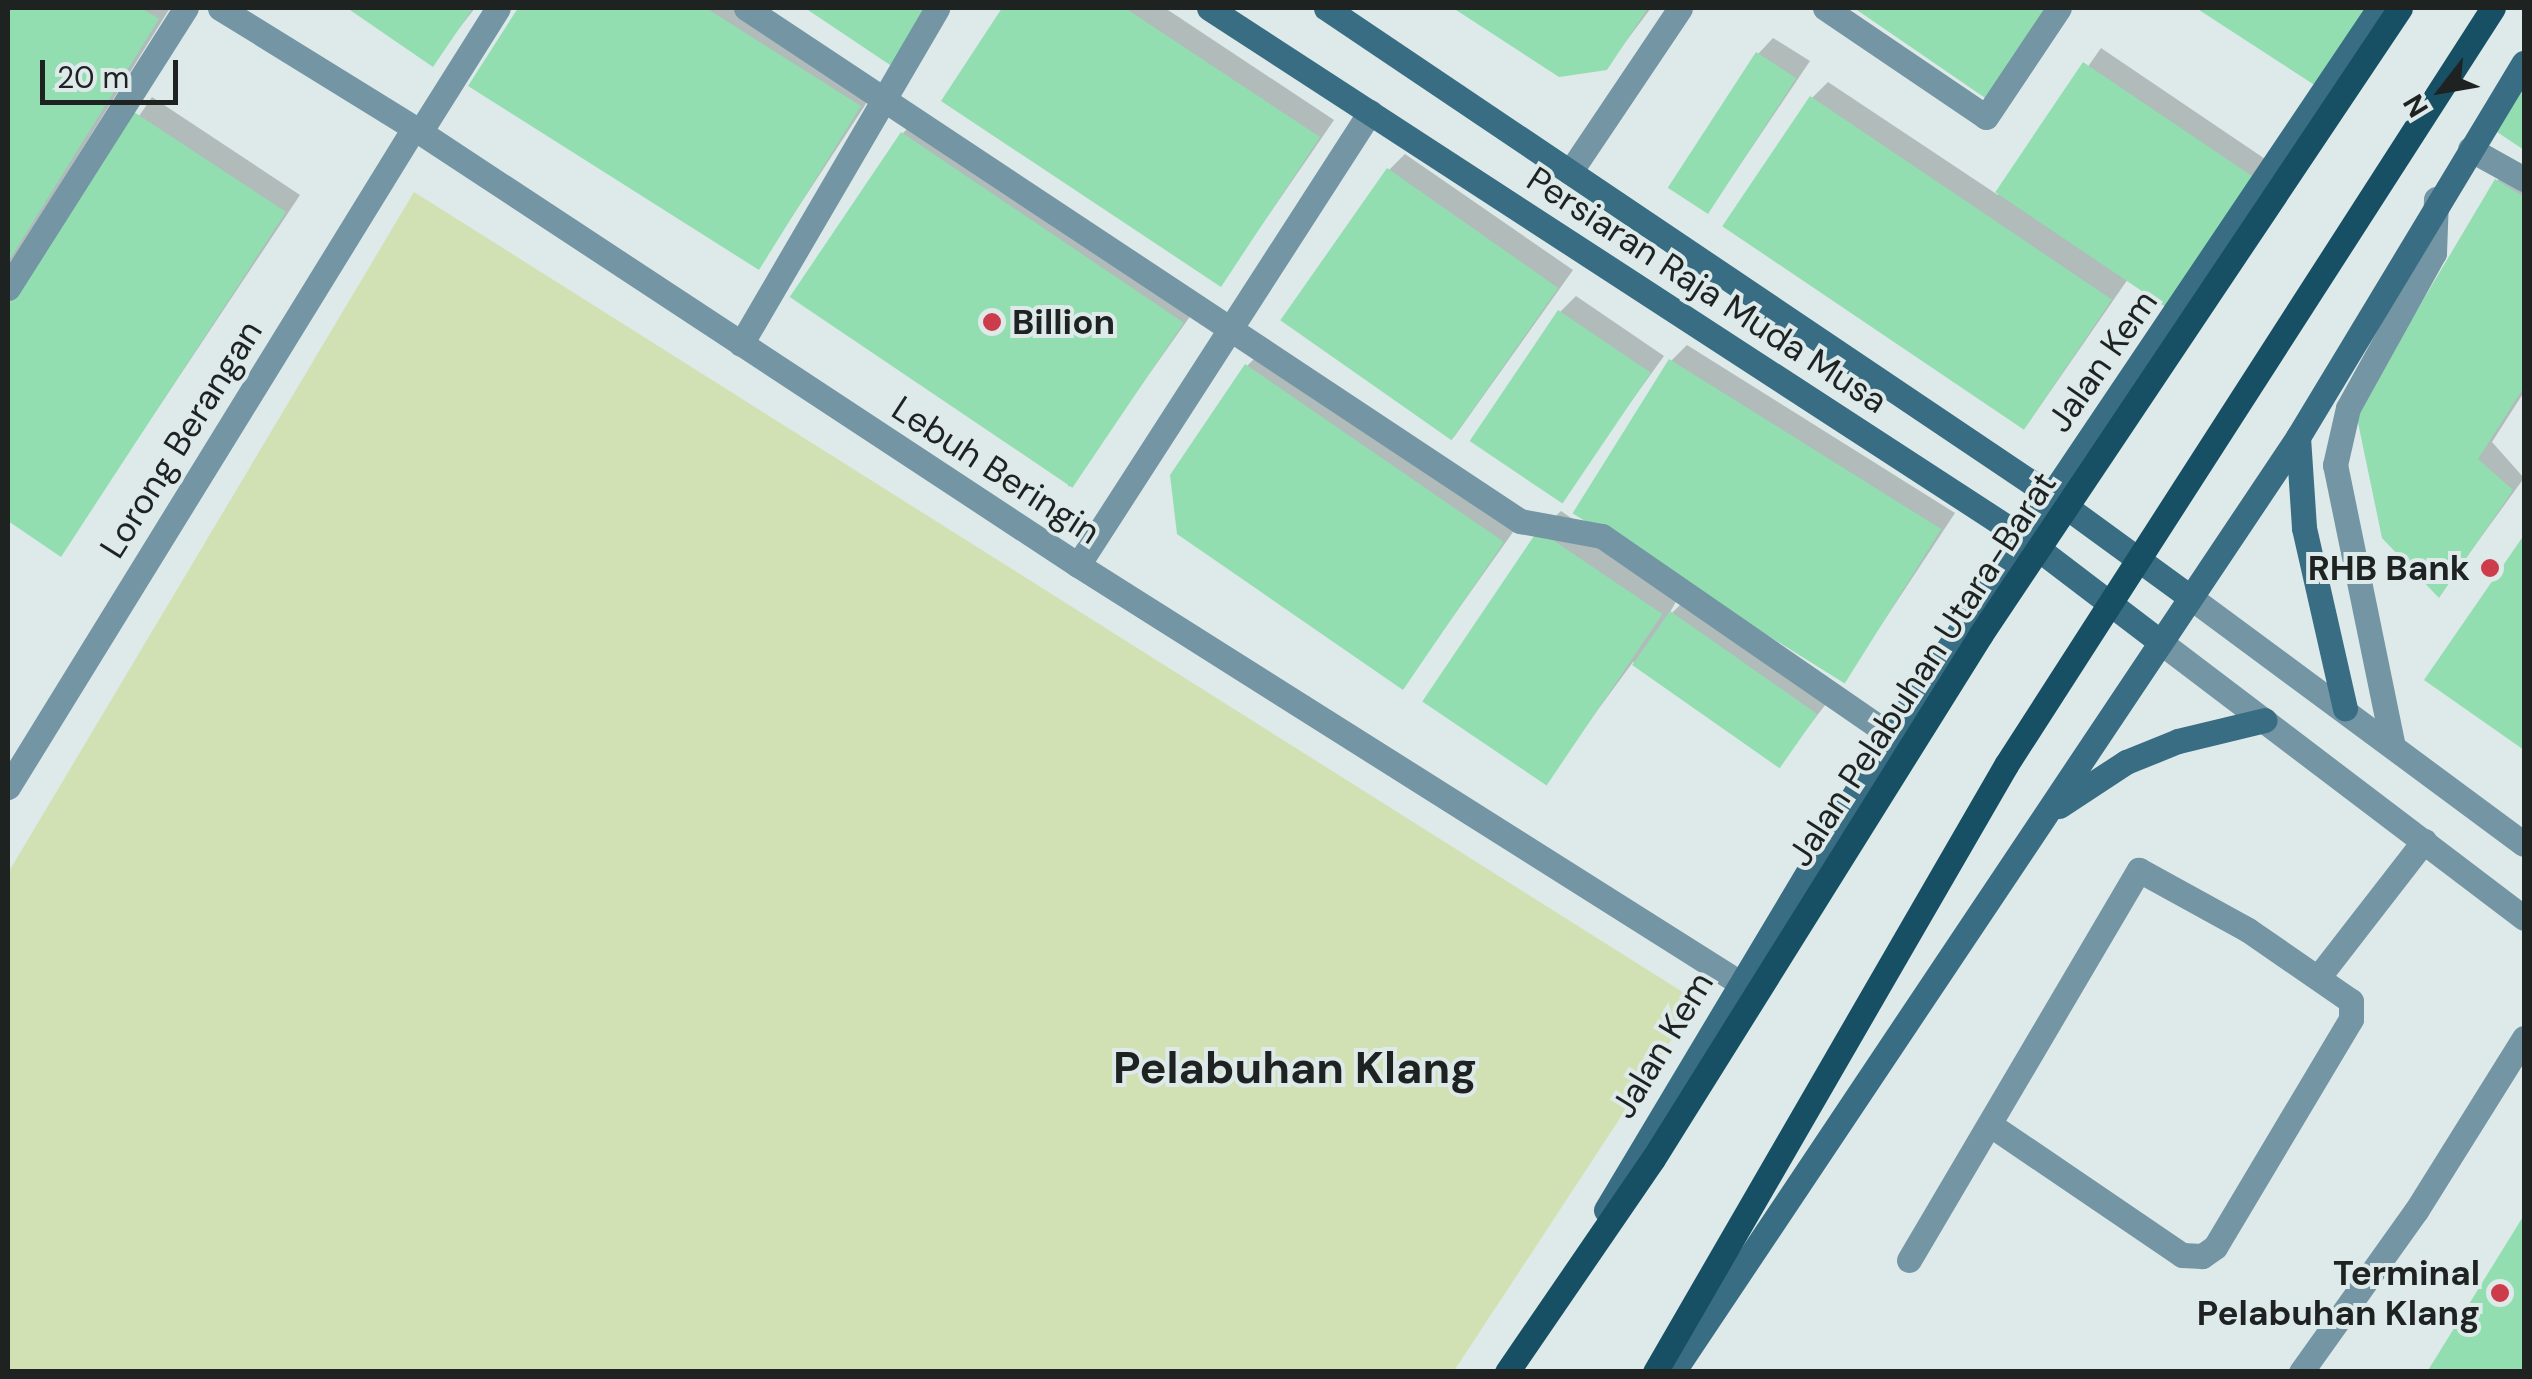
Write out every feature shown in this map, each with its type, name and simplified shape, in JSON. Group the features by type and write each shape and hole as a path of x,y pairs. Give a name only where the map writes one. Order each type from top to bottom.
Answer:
{"main road":[{"name":"Persiaran Raja Muda Musa","path":"1209,8 2024,538 2160,641"},
{"name":"Persiaran Raja Muda Musa","path":"1326,8 2050,495 2190,597"},
{"name":"Jalan Kem","path":"1509,1372 1890,734 2379,8"},
{"name":"Jalan Pelabuhan Utara-Barat","path":"1509,1372 1653,1159 1981,634 2400,8"},
{"path":"1655,1372 2006,764 2493,8"},
{"path":"1672,1372 2298,437 2436,199 2524,64"},
{"path":"2298,437 2304,528 2345,708"},
{"path":"2042,819 2126,762 2178,740 2264,720"}],"street":[{"path":"8,288 186,8"},
{"name":"Lebuh Beringin","path":"220,8 417,130 1078,566 1740,983"},
{"name":"Lorong Berangan","path":"8,787 417,130 498,8"},
{"path":"746,8 1520,520 1569,535 1602,536 1890,734"},
{"path":"741,344 882,96 937,8"},
{"path":"1570,172 1680,8"},
{"path":"1825,8 1986,117 2060,8"},
{"path":"1078,566 1228,324 1370,112"},
{"path":"2470,149 2524,179"},
{"path":"2392,742 2345,538 2335,465 2348,408 2434,253 2436,199"},
{"path":"2190,597 2392,742 2524,844"},
{"path":"2160,641 2524,918"},
{"path":"2320,975 2424,841"},
{"path":"1909,1260 1992,1126 2139,870 2320,975 2355,1010 2215,1247 2202,1256 2182,1255 1992,1126"},
{"path":"2301,1372 2416,1211 2524,1038"}],"green space":[{"path":"414,192 1697,1001 1454,1371 8,1371 8,873"}],"building":[{"path":"8,8 141,8 159,19 8,262"},
{"path":"347,8 473,8 433,67"},
{"path":"518,8 706,8 861,106 759,270 468,86"},
{"path":"805,8 934,8 893,67"},
{"path":"1002,8 1125,8 1320,137 1221,287 941,101"},
{"path":"1453,8 1648,8 1607,70 1559,77"},
{"path":"1854,8 2055,8 1991,102"},
{"path":"2196,8 2367,8 2316,86"},
{"path":"1756,52 1796,78 1708,214 1668,188"},
{"path":"2083,62 2257,179 2169,310 1995,192"},
{"path":"2524,77 2524,150 2491,128"},
{"path":"1810,96 2112,300 2024,430 1722,226"},
{"path":"134,112 286,212 61,557 8,521 8,305"},
{"path":"901,132 1184,323 1072,488 790,297"},
{"path":"1387,168 1558,288 1452,440 1280,320"},
{"path":"2495,179 2524,197 2524,387 2478,459 2513,490 2439,598 2382,538 2356,413"},
{"path":"1558,310 1651,373 1562,504 1470,441"},
{"path":"1669,359 1941,529 1845,683 1573,513"},
{"path":"1245,364 1504,542 1403,690 1177,534 1170,475"},
{"path":"1538,530 1662,614 1547,785 1422,702"},
{"path":"2524,535 2524,750 2424,680"},
{"path":"1670,611 1817,714 1780,768 1632,665"},
{"name":"Terminal Pelabuhan Klang","path":"2524,1215 2524,1372 2427,1372"}],"place":[{"name":"Billion","path":"992,322"},
{"name":"RHB Bank","path":"2490,568"},
{"name":"Terminal Pelabuhan Klang","path":"2500,1293"}],"district":[{"name":"Pelabuhan Klang","path":"1295,1068"}]}
